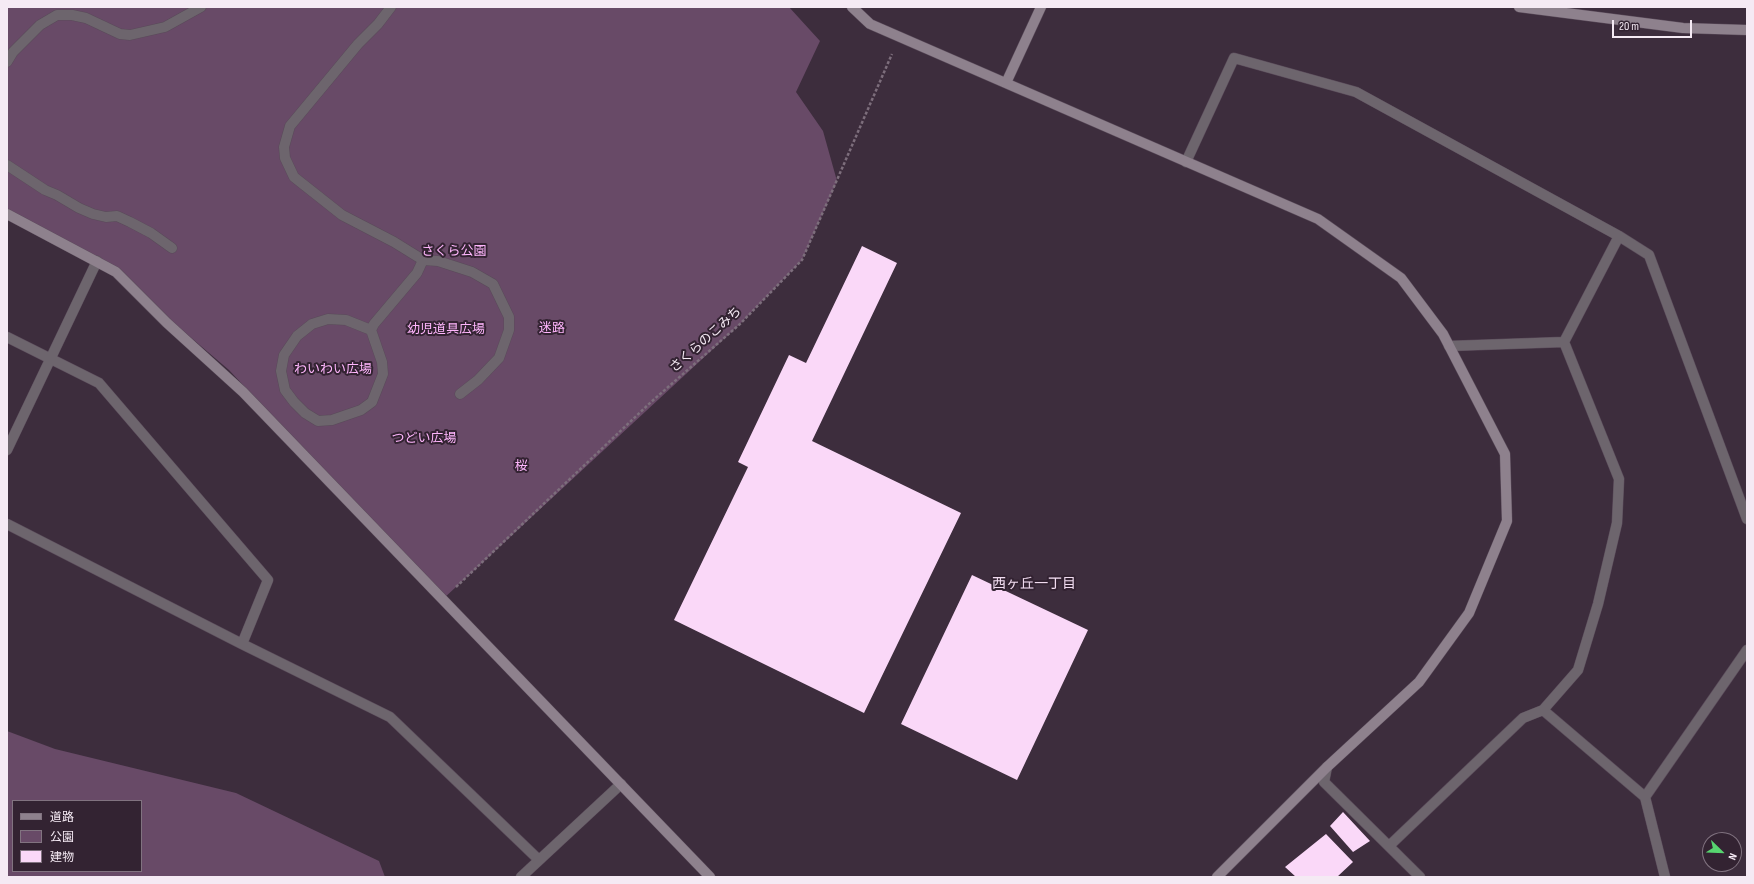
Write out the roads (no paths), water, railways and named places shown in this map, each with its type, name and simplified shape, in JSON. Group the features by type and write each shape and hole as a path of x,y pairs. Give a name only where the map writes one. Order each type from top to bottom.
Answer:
{"street":[{"path":"7,62 40,25 57,15 72,15 86,18 120,34 130,35 165,27 201,7"},
{"path":"391,7 378,24 358,44 290,126 284,147 285,158 294,177 342,214 394,242 423,260 438,261 472,272 493,284 509,317 509,330 499,358 478,380 460,394"},
{"path":"852,7 870,24 1318,219 1401,278 1444,334 1505,454 1507,521 1469,614 1419,682 1327,767 1217,877"},
{"path":"1006,83 1041,7"},
{"path":"1519,7 1683,28 1747,30"},
{"path":"1186,162 1234,58 1356,92 1620,236 1649,255 1747,520"},
{"path":"7,165 44,190 57,194 79,208 93,214 117,216 151,233 172,248"},
{"path":"7,214 116,272 167,323 243,392 710,877"},
{"path":"1389,846 1523,718 1543,710 1578,670 1598,604 1617,523 1619,479 1564,342 1620,236"},
{"path":"371,330 346,320 328,319 312,324 297,336 284,355 281,371 285,390 305,413 318,421 332,420 361,410 372,402 383,374 382,362 371,330 374,324 417,273 423,260"},
{"path":"7,450 97,262"},
{"path":"7,337 99,383 268,580 242,644"},
{"path":"1449,346 1564,342"},
{"path":"7,524 242,644 390,717 539,860"},
{"path":"1645,797 1747,650"},
{"path":"1543,710 1645,797 1666,877"},
{"path":"1327,767 1324,782 1420,877"},
{"path":"521,877 621,784"}],"district":[{"name":"西ヶ丘一丁目","path":"1034,584"}],"park label":[{"name":"さくら公園","path":"454,252"},
{"name":"迷路","path":"552,329"},
{"name":"幼児道具広場","path":"446,330"},
{"name":"わいわい広場","path":"333,370"},
{"name":"つどい広場","path":"424,439"},
{"name":"桜","path":"521,467"}]}
